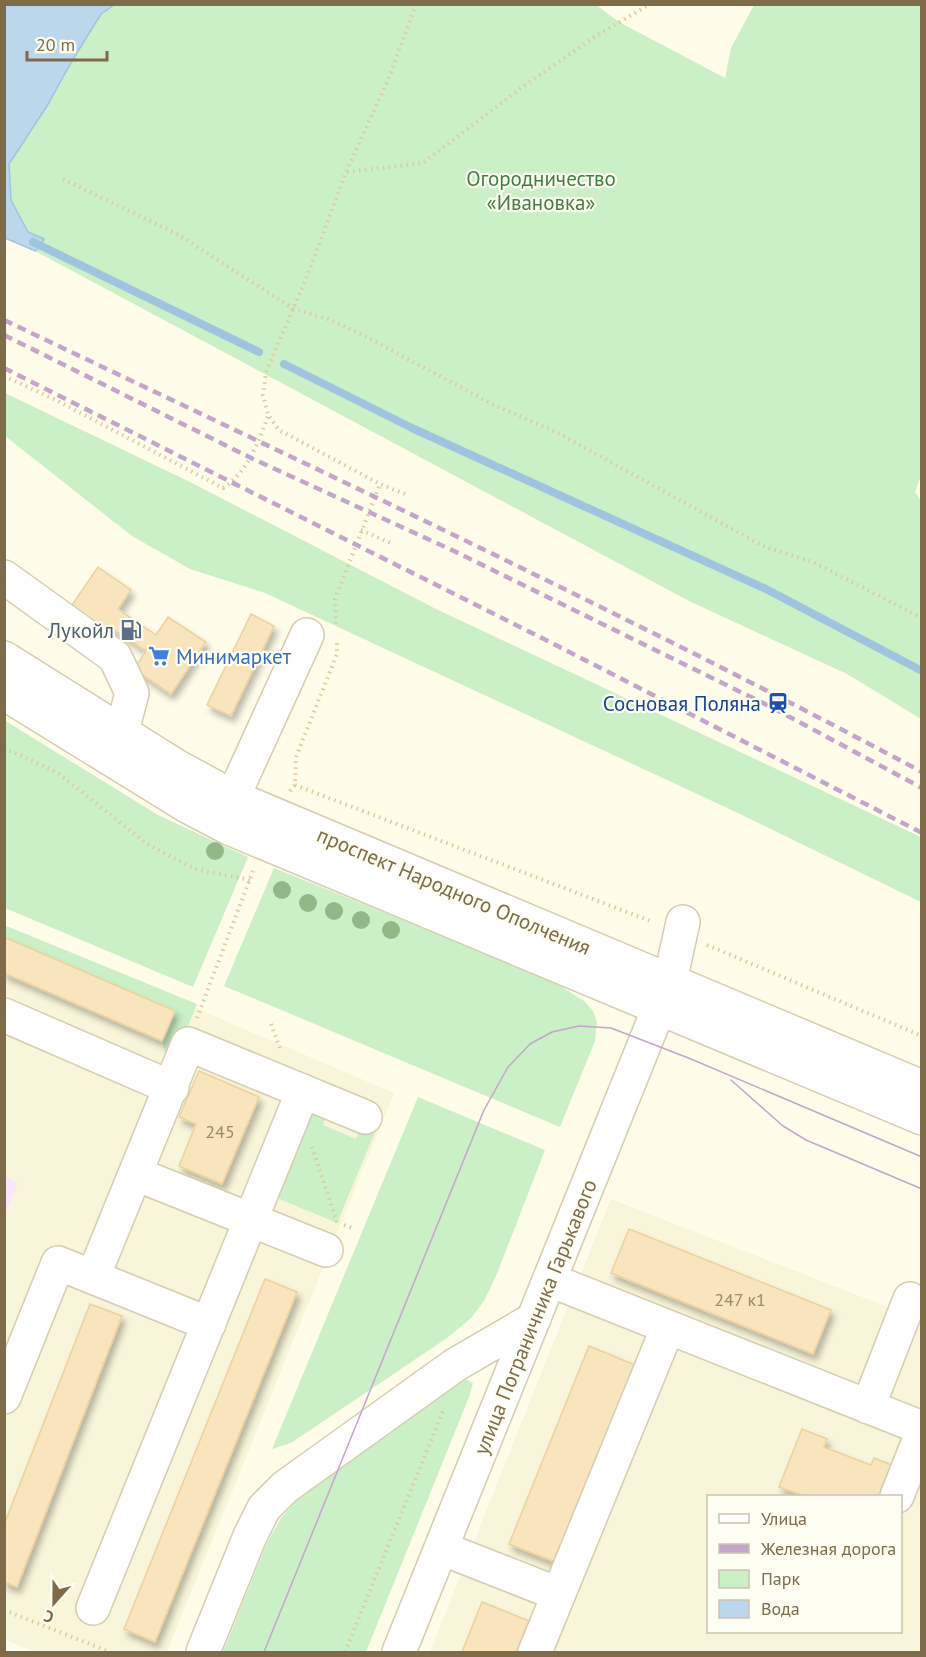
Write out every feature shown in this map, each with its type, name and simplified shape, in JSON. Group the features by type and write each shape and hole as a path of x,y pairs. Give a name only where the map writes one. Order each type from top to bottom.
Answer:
{"street":[{"path":"4,577 115,657 132,693 122,731"},
{"path":"233,797 307,635"},
{"name":"проспект Народного Ополчения","path":"4,658 176,766 233,797 665,994 921,1118"},
{"name":"проспект Народного Ополчения","path":"4,693 178,801 229,828 665,994 921,1087"},
{"name":"улица Пограничника Гарькавого","path":"399,1653 665,994 681,928"},
{"path":"4,1016 172,1088"},
{"path":"93,1277 188,1044 365,1117"},
{"path":"93,1608 303,1091"},
{"path":"136,1174 326,1250"},
{"path":"4,1397 58,1263 209,1324"},
{"path":"550,1280 921,1428"},
{"path":"868,1407 910,1299"},
{"path":"203,1653 250,1536 264,1508 285,1487 455,1365 534,1319"},
{"path":"535,1653 668,1327"},
{"path":"898,1495 921,1432"},
{"path":"441,1548 558,1594"}],"path":[{"path":"405,494 380,484 279,430 268,415 263,395 266,372 294,309 346,172 388,80 416,4"},
{"path":"346,172 423,163 534,78 596,36 650,4"},
{"path":"63,179 177,234 294,309 328,319 363,335 492,404 556,432 765,547 813,562 921,618"},
{"path":"4,376 54,399 223,488 233,481 254,449 268,415"},
{"path":"288,792 295,785 296,757 337,654 335,599 380,484"},
{"path":"362,530 393,544"},
{"path":"4,747 58,773 147,844 195,869 250,880"},
{"path":"295,785 612,905 681,928 921,1036"},
{"path":"204,997 257,863"},
{"path":"272,1024 275,1034"},
{"path":"311,1144 337,1223 352,1228"},
{"path":"345,1653 451,1392 455,1365"},
{"path":"4,1610 110,1653"}],"shaded area":[{"path":"4,926 394,1093 167,1652 36,1652 5,1640"},
{"path":"5,1177 18,1183 5,1215"},
{"path":"611,1199 921,1320 921,1652 430,1652"}],"green space":[{"name":"Огородничество «Ивановка»","path":"114,5 596,5 619,22 725,78 731,48 754,5 921,5 922,473 915,492 922,502 921,719 847,674 689,601 35,251 41,246 28,232 11,200 9,164 47,106 101,14"},
{"path":"5,393 190,482 436,609 921,837 921,902 738,813 265,593 190,569 132,536 5,436"},
{"path":"4,720 158,815 248,857 193,987 5,908"},
{"path":"274,868 551,980 584,1001 593,1011 597,1022 595,1041 560,1127 224,986"},
{"path":"4,925 197,1004 169,1072 162,1041 175,1011 5,937"},
{"path":"418,1097 545,1150 496,1276 484,1301 471,1318 447,1338 291,1443 272,1449"},
{"path":"308,1109 326,1116 323,1125 356,1139 364,1120 378,1125 337,1223 272,1196"},
{"path":"463,1378 473,1383 469,1397 366,1652 223,1652 267,1543 281,1518 298,1499 451,1382"}],"water":[{"path":"4,5 114,5 101,14 47,106 9,164 11,200 28,232 44,239 35,251 5,238"}],"building":[{"name":"Лукойл","path":"98,567 131,590 118,609 156,635 168,617 206,642 171,694 134,669 146,651 107,625 96,640 63,618"},
{"path":"251,614 274,626 231,716 207,705"},
{"path":"4,937 175,1011 162,1041 4,973"},
{"path":"199,1071 259,1097 222,1184 179,1166 196,1124 179,1117"},
{"path":"629,1229 831,1310 813,1354 611,1273"},
{"path":"265,1279 297,1292 155,1642 124,1629"},
{"path":"90,1304 122,1316 17,1587 4,1582 4,1525"},
{"path":"589,1346 635,1365 555,1562 509,1544"},
{"path":"802,1429 827,1439 824,1447 871,1465 874,1458 899,1468 888,1495 801,1495 779,1487"},
{"path":"482,1602 529,1621 516,1652 462,1652"}],"waterway":[{"path":"33,242 259,352"},
{"path":"284,364 414,429 766,589 922,671"}],"tram line":[{"path":"264,1652 484,1110 508,1067 530,1044 552,1032 579,1026 611,1028 691,1059 922,1157"},
{"path":"731,1080 783,1126 806,1140 922,1189"}],"railway":[{"path":"4,320 580,597 809,712 922,772"},
{"path":"4,335 249,457 454,551 775,709 922,788"},
{"path":"4,368 544,639 922,833"}],"place":[{"name":"Лукойл","path":"131,630"},
{"name":"Минимаркет","path":"159,656"},
{"name":"Сосновая Поляна","path":"778,703"}]}
